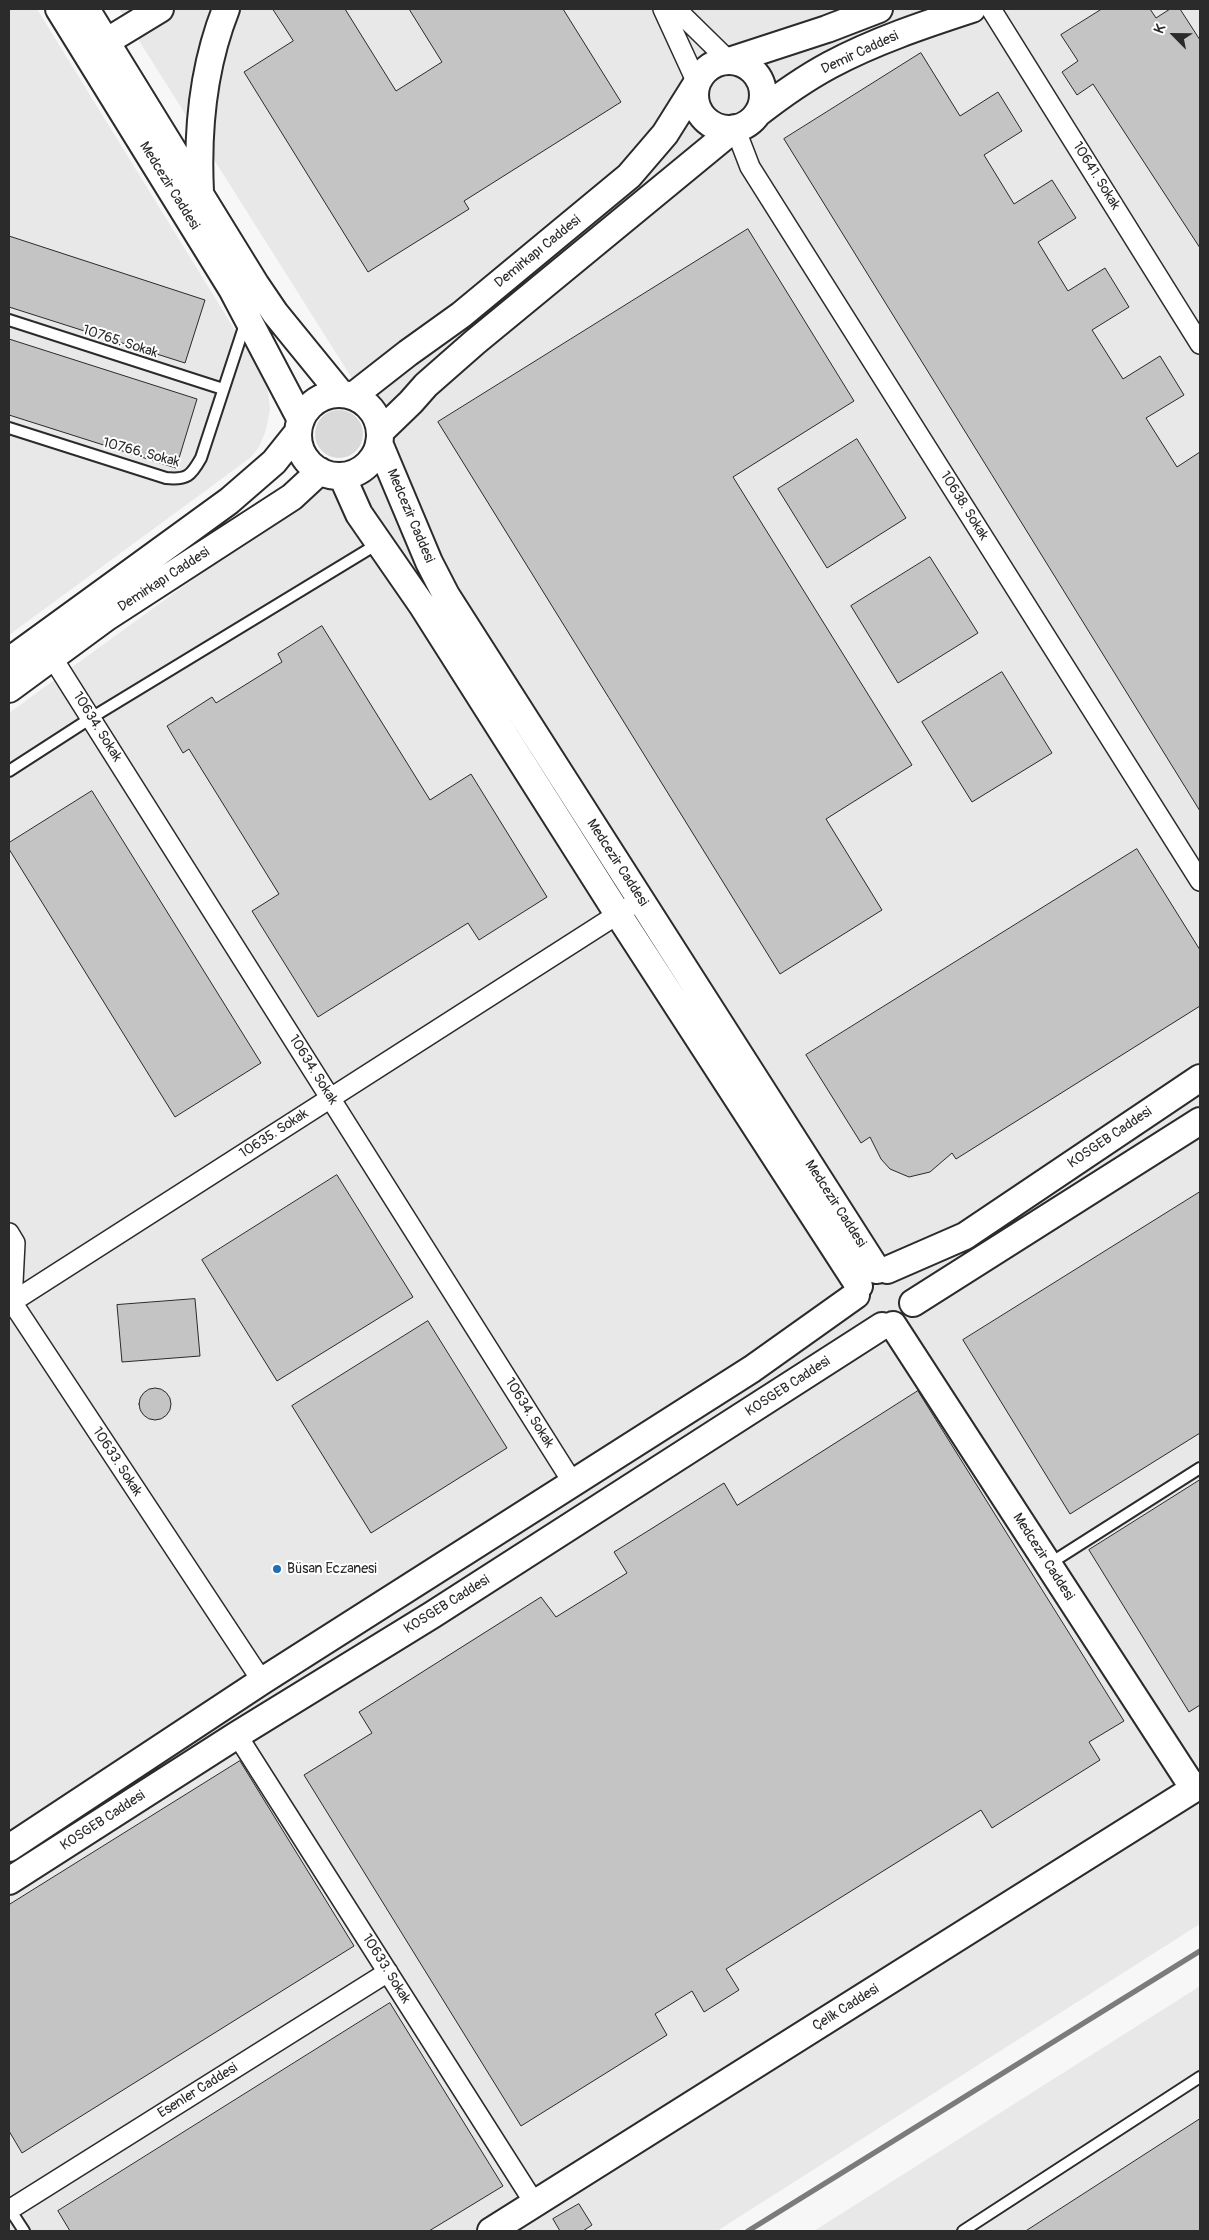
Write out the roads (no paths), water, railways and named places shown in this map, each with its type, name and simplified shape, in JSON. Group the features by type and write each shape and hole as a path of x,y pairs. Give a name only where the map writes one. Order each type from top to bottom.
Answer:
{"street":[{"name":"Medcezir Caddesi","path":"59,9 96,48 201,195 275,314 347,395"},
{"name":"Medcezir Caddesi","path":"86,9 96,48 248,317 300,426"},
{"path":"96,48 160,9"},
{"path":"201,195 199,159 204,91 210,58 226,9"},
{"path":"663,9 697,82 696,104 703,116 721,128 735,128 747,123 757,114 763,97 759,79 747,66 729,61 676,9"},
{"path":"697,82 707,69 714,65 820,32 879,9"},
{"name":"Demir Caddesi","path":"757,114 803,81 850,55 899,34 972,9"},
{"name":"10641. Sokak","path":"991,9 1200,344"},
{"name":"Demirkapı Caddesi","path":"347,395 461,315 629,176 665,134 697,82"},
{"name":"Demirkapı Caddesi","path":"380,438 426,385 474,342 735,128"},
{"name":"10638. Sokak","path":"735,128 755,175 1200,881"},
{"path":"329,395 347,395 363,402 372,410 378,420 380,438 376,454 369,463 352,474 331,474 310,465 303,455 299,444 300,426 308,409 317,400 329,395"},
{"name":"Demirkapı Caddesi","path":"9,661 229,501 274,462 300,426"},
{"name":"Medcezir Caddesi","path":"380,438 430,562 446,594 641,899 870,1280"},
{"name":"Medcezir Caddesi","path":"331,474 422,605 618,914 870,1280"},
{"name":"Demirkapı Caddesi","path":"9,689 107,617 292,497 331,474"},
{"name":"10634. Sokak","path":"52,657 574,1483"},
{"name":"10635. Sokak","path":"10,1303 641,899"},
{"name":"KOSGEB Caddesi","path":"9,1848 262,1681 752,1369 870,1280 966,1236 1200,1078"},
{"path":"913,1303 1200,1121"},
{"path":"9,1233 15,1243 10,1303"},
{"path":"897,1272 904,1277 913,1294 913,1303 906,1317 888,1326 866,1320 857,1304 870,1280 897,1272"},
{"name":"10633. Sokak","path":"10,1303 262,1681"},
{"name":"Medcezir Caddesi","path":"888,1326 1197,1787"},
{"name":"KOSGEB Caddesi","path":"9,1881 237,1735 440,1610 888,1326"},
{"name":"10633. Sokak","path":"237,1735 535,2204"},
{"name":"Çelik Caddesi","path":"491,2231 1197,1787"},
{"name":"Esenler Caddesi","path":"9,2209 388,1972"}],"lane":[{"name":"10766. Sokak","path":"9,428 166,478 180,479 192,474 201,458 248,317"},
{"name":"10765. Sokak","path":"9,320 223,389"},
{"path":"9,772 91,718 380,543"},
{"path":"1048,1564 1200,1468"},
{"path":"963,2231 1200,2077"},
{"path":"9,2209 24,2231"}],"waterway":[{"path":"748,2231 1200,1951"}],"place":[{"name":"Büsan Eczanesi","path":"277,1569"}]}
